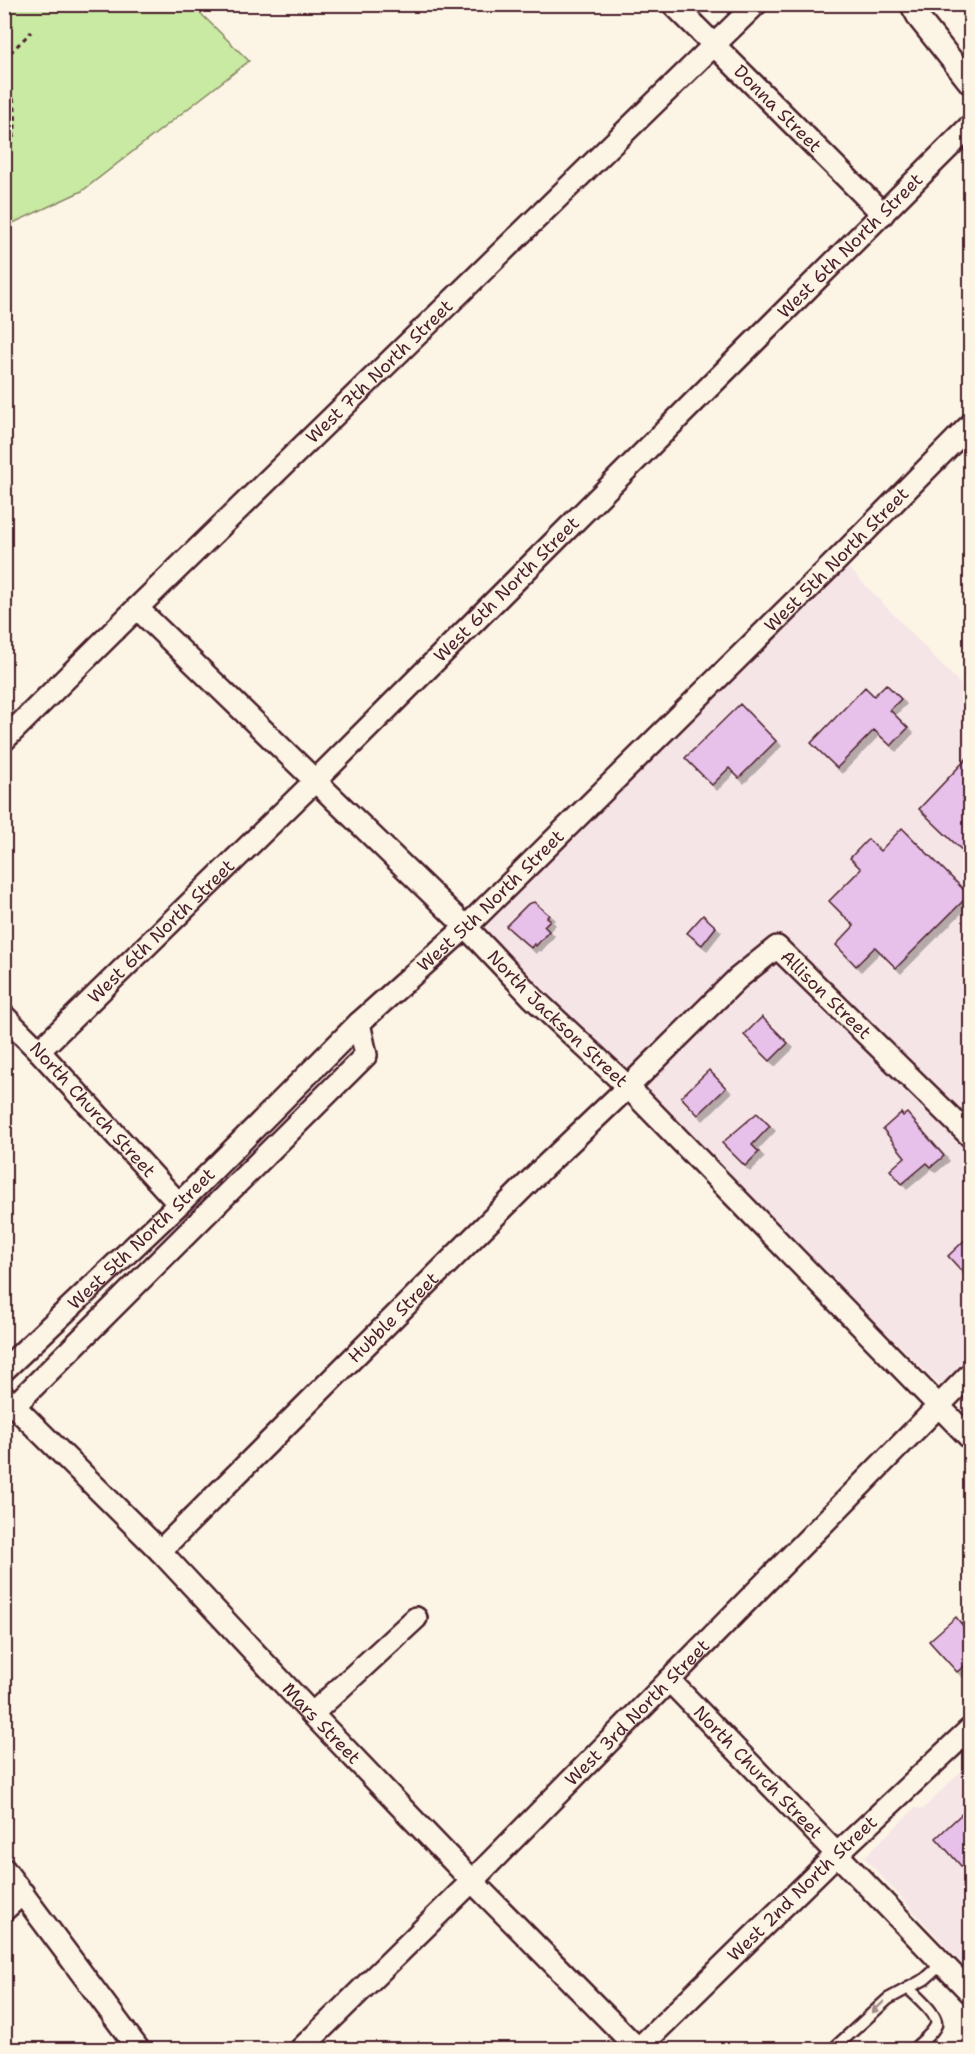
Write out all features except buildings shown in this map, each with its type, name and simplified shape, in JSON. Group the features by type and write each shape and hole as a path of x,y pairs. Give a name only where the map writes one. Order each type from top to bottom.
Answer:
{"street":[{"name":"Donna Street","path":"673,4 883,214"},
{"name":"West 7th North Street","path":"4,740 715,47 756,4"},
{"path":"911,4 920,20 970,83"},
{"name":"West 6th North Street","path":"39,1051 315,781 970,126"},
{"name":"West 5th North Street","path":"4,1370 179,1204 359,1023 466,927 970,425"},
{"name":"North Jackson Street","path":"137,608 466,927 533,998 628,1087 970,1438"},
{"name":"Allison Street","path":"628,1087 737,979 777,947 970,1136"},
{"name":"North Church Street","path":"4,1016 179,1204"},
{"path":"9,1401 366,1055 359,1023"},
{"name":"Hubble Street","path":"160,1551 543,1168 628,1087"},
{"name":"West 3rd North Street","path":"300,2049 472,1881 970,1374"},
{"name":"Mars Street","path":"9,1401 160,1551 472,1881 638,2049"},
{"path":"312,1714 416,1618"},
{"name":"North Church Street","path":"669,1680 970,1992"},
{"name":"West 2nd North Street","path":"638,2049 838,1853 970,1729"},
{"path":"4,1869 139,2049"},
{"path":"4,1910 24,1893"}],"lane":[{"path":"832,2049 888,1999 925,1979 943,1963"},
{"path":"908,1988 933,2013 936,2021 935,2027 913,2049"}],"path":[{"path":"4,59 31,32"},
{"path":"4,82 10,88 15,104 14,135 4,157"}],"shaded area":[{"path":"847,566 970,694 970,1409 932,1378 599,1051 489,937 485,929 489,919"},
{"path":"970,1762 970,1973 864,1857 915,1808 923,1809"}],"green space":[{"path":"5,4 192,5 249,61 82,191 13,223 5,232"}]}
